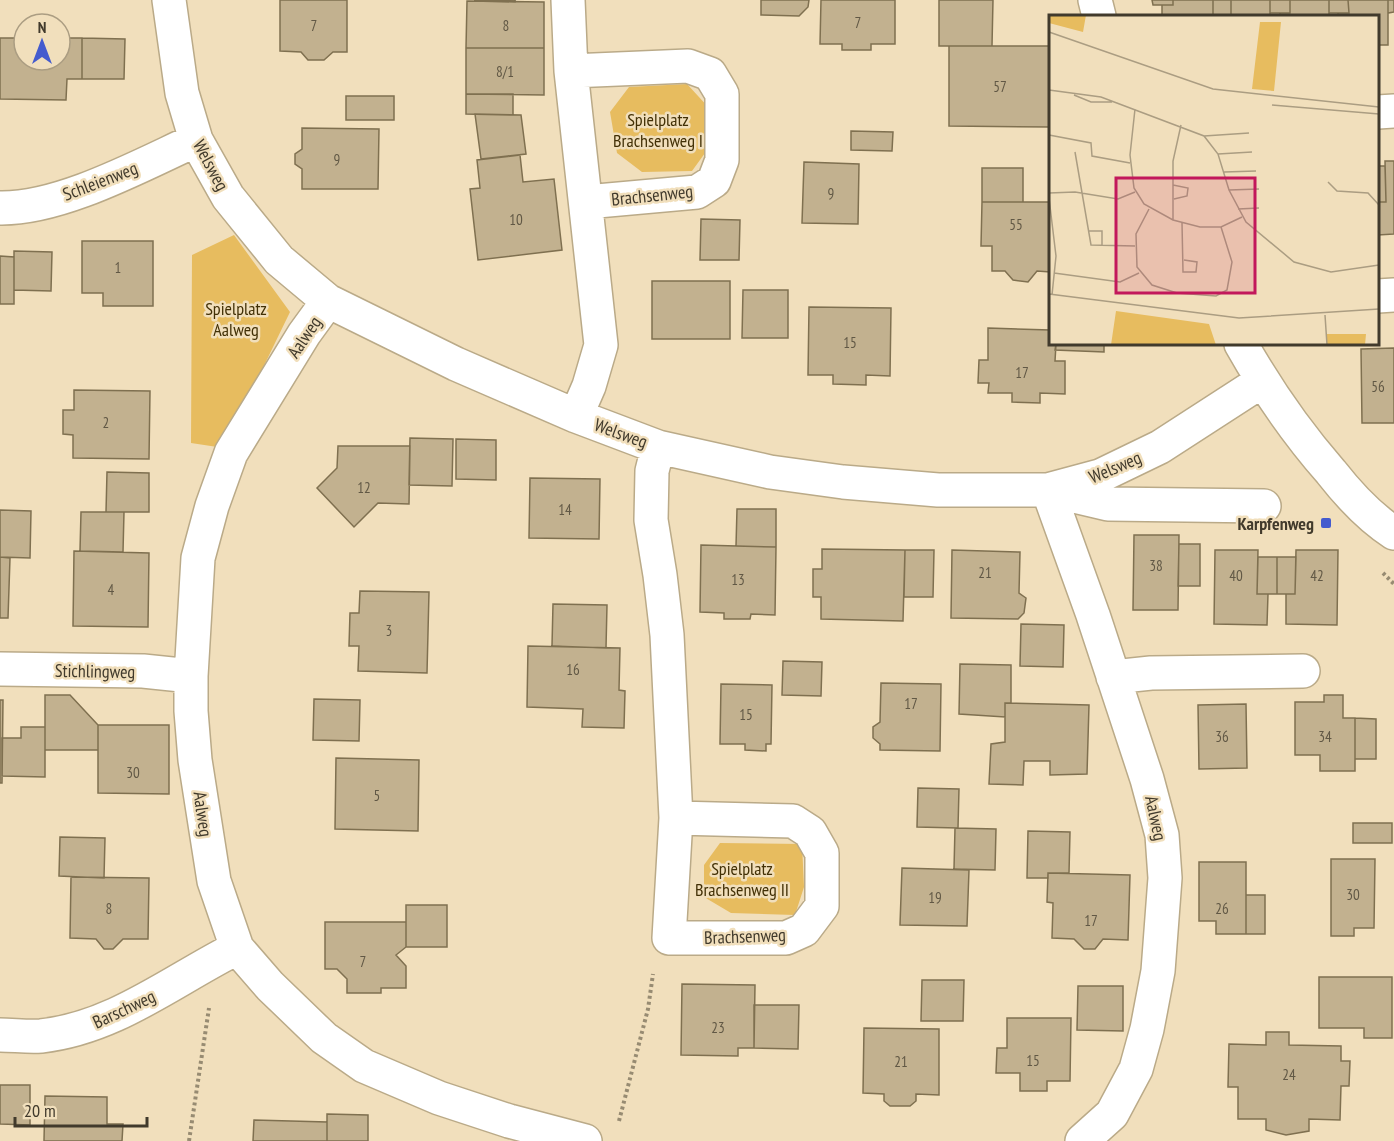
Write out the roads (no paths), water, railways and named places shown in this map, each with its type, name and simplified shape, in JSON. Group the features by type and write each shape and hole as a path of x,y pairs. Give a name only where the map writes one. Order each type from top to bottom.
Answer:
{"street":[{"name":"Welsweg","path":"170,0 182,93 196,140 228,197 279,260 328,301 456,364 576,416 658,447 770,472 843,482 938,490 1048,490 1100,476 1160,447 1262,381"},
{"name":"Brachsenweg","path":"568,0 571,71 601,345 590,386 576,416"},
{"path":"1095,0 1100,15"},
{"name":"Brachsenweg","path":"571,71 688,66 710,74 722,94 722,160 714,180 697,192 586,202"},
{"path":"1379,112 1394,111"},
{"name":"Schleienweg","path":"0,208 20,208 88,189 196,140"},
{"path":"1379,296 1394,295"},
{"name":"Aalweg","path":"328,301 304,334 231,453 212,506 198,558 190,676 195,760 214,881 237,948 270,986 324,1038 364,1066 439,1098 509,1121 585,1141"},
{"path":"1242,345 1262,381 1298,434 1356,502 1394,533"},
{"path":"658,447 652,471 651,520 667,635 676,818"},
{"path":"1048,490 1108,504 1264,506"},
{"name":"Aalweg","path":"1048,490 1094,615 1147,779 1162,835 1165,879 1158,971 1147,1029 1136,1069 1112,1114 1082,1141"},
{"name":"Stichlingweg","path":"0,669 143,671 190,676"},
{"path":"1113,677 1151,673 1303,671"},
{"name":"Brachsenweg","path":"676,818 793,821 810,832 822,853 822,906 804,930 786,938 669,938 676,818"},
{"name":"Barschweg","path":"0,1035 40,1036 82,1028 117,1014 237,948"}],"place":[{"name":"Karpfenweg","path":"1326,523"}],"park label":[{"name":"Spielplatz Brachsenweg I","path":"658,129"},
{"name":"Spielplatz Aalweg","path":"236,318"},
{"name":"Spielplatz Brachsenweg II","path":"742,878"}]}
